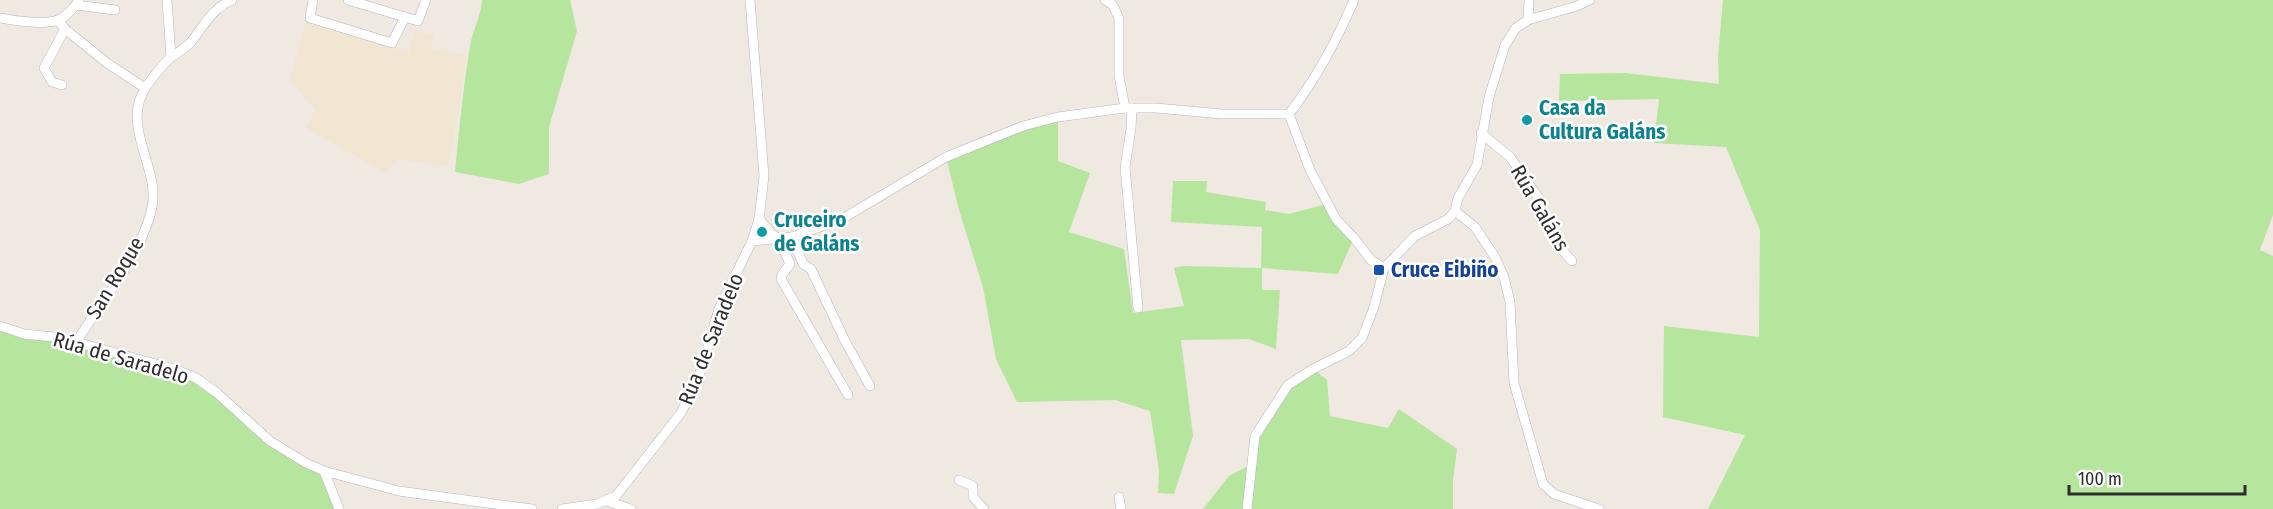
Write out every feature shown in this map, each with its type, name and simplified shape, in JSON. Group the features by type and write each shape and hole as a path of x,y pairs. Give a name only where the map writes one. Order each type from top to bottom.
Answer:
{"street":[{"path":"167,0 171,57"},
{"name":"San Roque","path":"76,342 131,257 152,207 153,190 137,123 139,103 145,88 171,57 190,44 207,18 232,0"},
{"path":"313,0 310,18 392,43 405,17"},
{"path":"348,0 418,21 426,0"},
{"name":"Rúa de Saradelo","path":"607,501 622,490 686,404 699,376 719,309 752,242 759,219 764,176 750,0"},
{"path":"1105,0 1113,5 1119,19 1119,76 1131,129 1125,167 1138,308"},
{"path":"1289,114 1308,90 1354,0"},
{"path":"1528,20 1529,0"},
{"name":"Rúa Galáns","path":"1455,211 1458,198 1477,165 1481,133 1494,76 1505,45 1516,28 1528,20 1590,0"},
{"path":"0,18 18,21 58,20 78,2 115,10"},
{"path":"58,20 65,29 107,63 145,88"},
{"path":"62,86 52,81 44,68 65,29"},
{"path":"752,242 792,237 842,219 946,157 1023,126 1058,117 1128,108 1222,114 1289,114"},
{"path":"1289,114 1310,170 1336,219 1371,260 1384,268"},
{"name":"Rúa Galáns","path":"1481,133 1510,157 1540,200 1555,242 1572,261"},
{"path":"1247,509 1255,436 1288,385 1348,351 1362,338 1374,307 1384,268 1415,236 1448,219 1455,211 1475,227 1495,256 1503,278 1510,302 1514,383 1543,484 1554,494 1587,507 1599,509"},
{"path":"759,219 771,233 780,238 790,264 781,279 848,395"},
{"path":"792,237 803,264 811,269 845,341 870,386"},
{"name":"Rúa de Saradelo","path":"0,326 24,334 76,342 174,369 196,378 217,393 270,441 306,464 324,471 399,491 532,509"},
{"path":"324,471 339,509"},
{"path":"959,480 973,486 973,497 984,509"},
{"path":"1119,497 1121,509"},
{"path":"562,509 607,501 619,507 632,509"}],"shaded area":[{"path":"306,23 409,53 415,30 434,35 431,49 467,56 449,166 398,159 386,173 306,128 315,110 296,86 289,82"}],"green space":[{"path":"482,0 570,0 577,31 549,127 549,174 519,184 455,172 471,40"},
{"path":"1723,0 2273,0 2273,215 2260,250 2273,256 2273,509 1708,509 1745,435 1663,417 1664,326 1759,337 1760,230 1726,147 1654,143 1659,99 1559,101 1560,74 1625,73 1719,84 1718,57"},
{"path":"1058,117 1058,161 1090,173 1069,232 1124,249 1133,313 1184,306 1174,268 1184,266 1261,268 1262,227 1171,222 1173,181 1207,181 1206,192 1266,202 1265,210 1289,214 1323,205 1354,238 1338,274 1262,268 1262,290 1280,290 1276,349 1249,339 1181,340 1193,436 1174,494 1158,493 1159,470 1150,411 1115,400 1017,402 996,359 983,287 959,210 946,157"},
{"path":"0,325 174,369 217,393 270,441 324,471 339,509 0,509"},
{"path":"1313,369 1327,380 1330,416 1388,428 1399,409 1457,449 1453,481 1453,509 1203,509 1229,476 1252,464 1255,436 1286,388"}],"place":[{"name":"Casa da Cultura Galáns","path":"1527,120"},
{"name":"Cruceiro de Galáns","path":"762,232"},
{"name":"Cruce Eibiño","path":"1379,270"}]}
